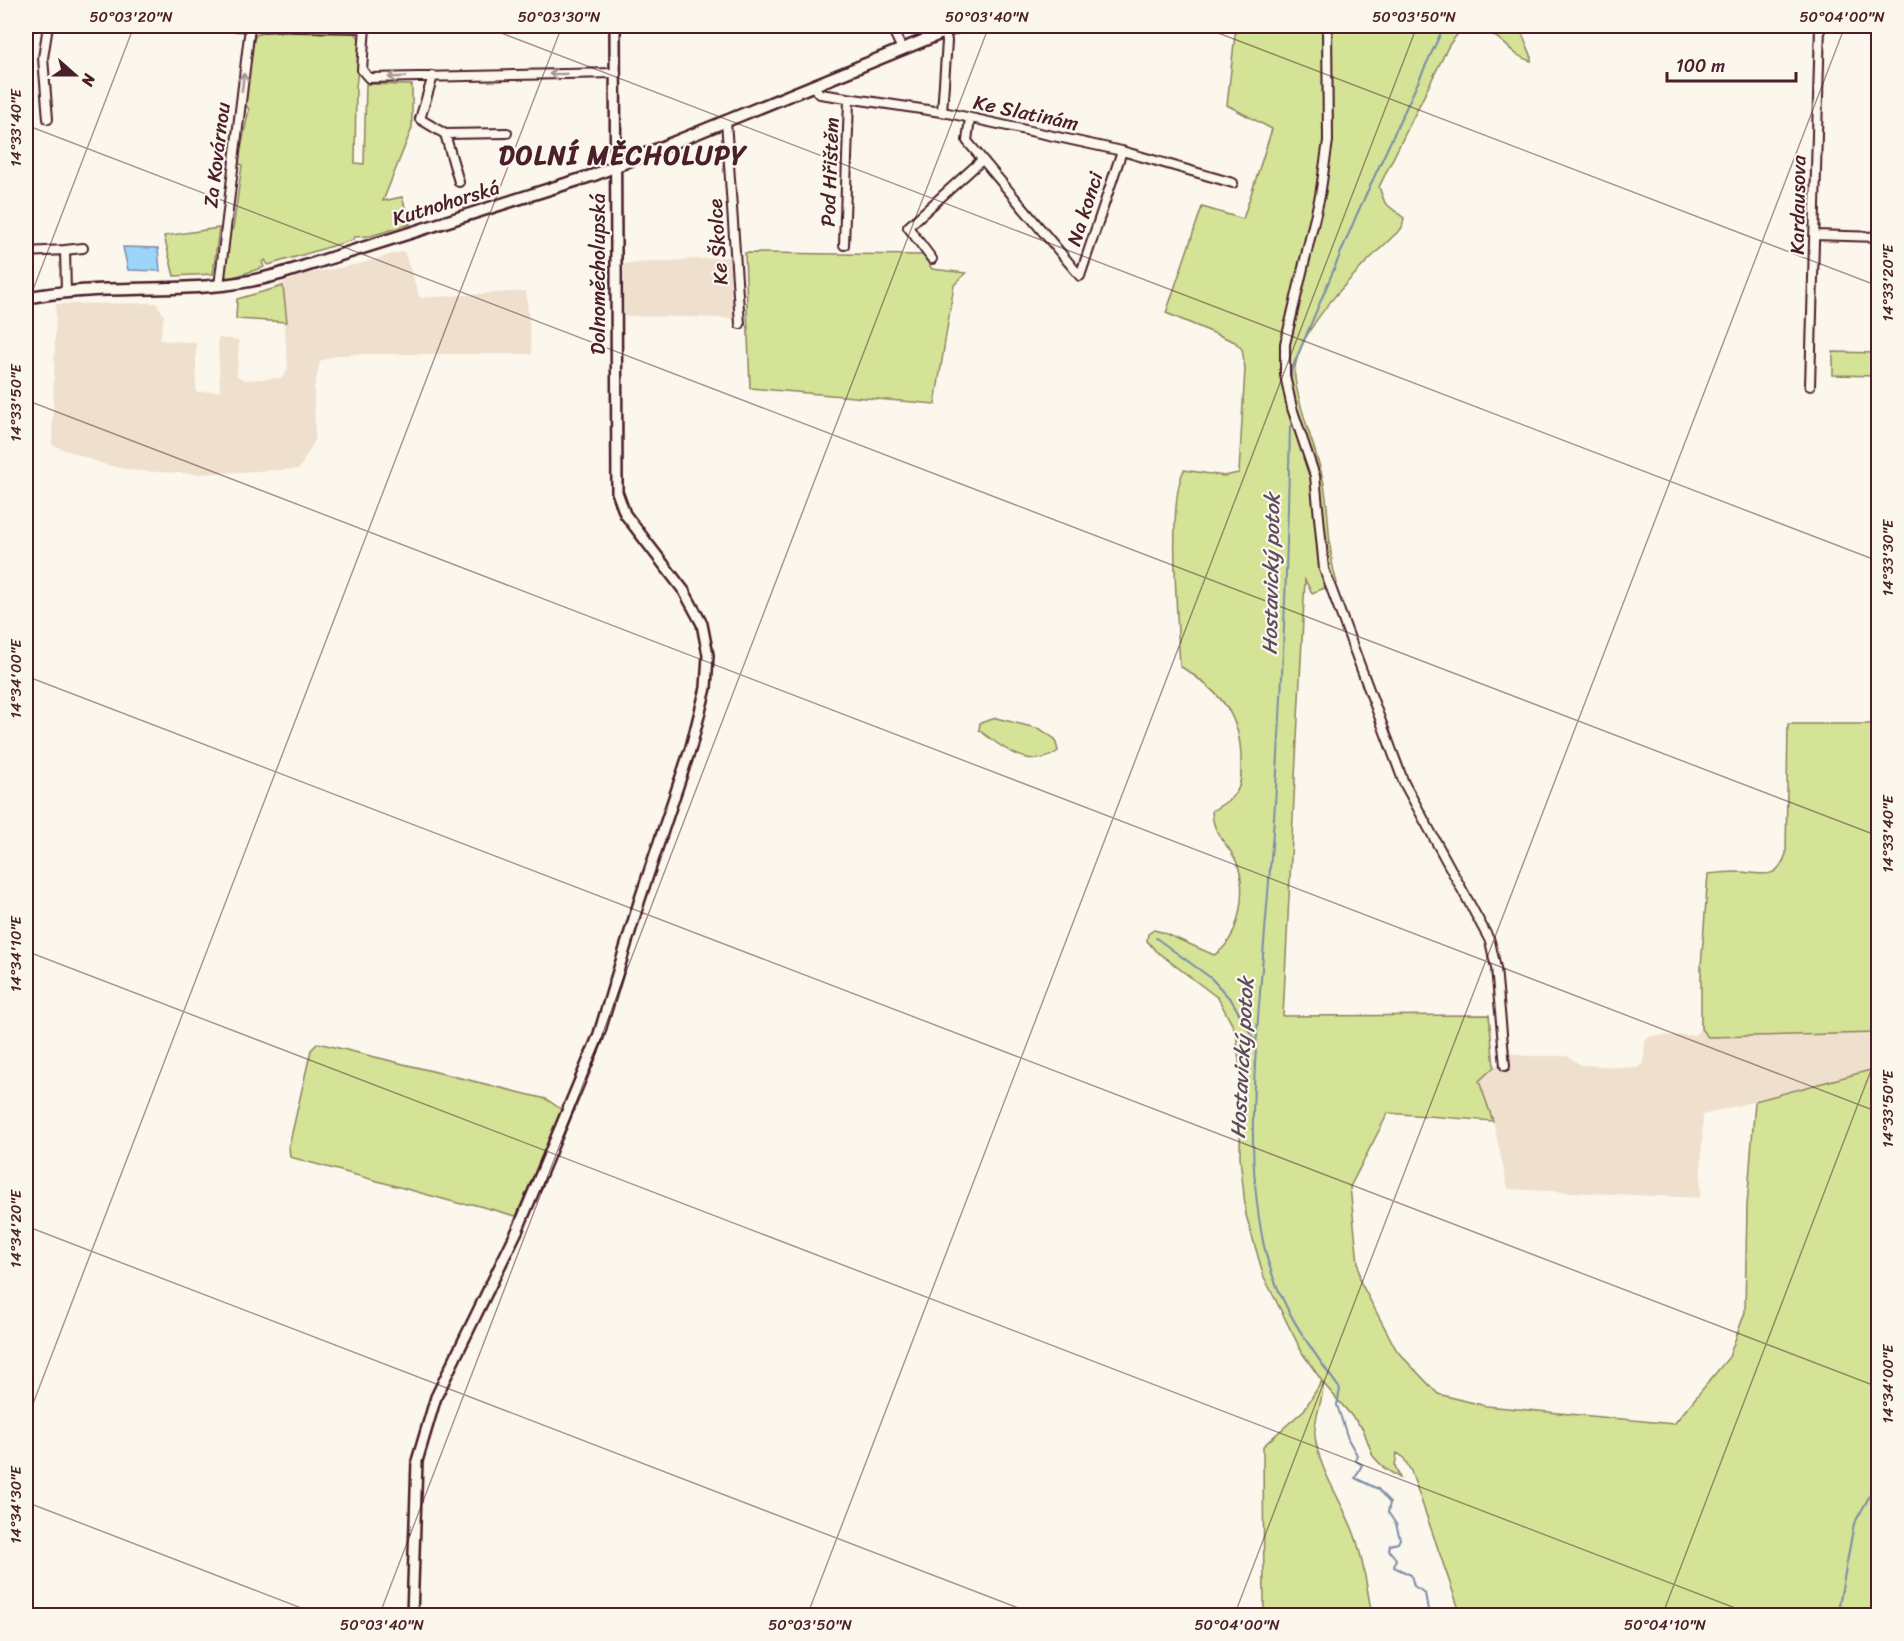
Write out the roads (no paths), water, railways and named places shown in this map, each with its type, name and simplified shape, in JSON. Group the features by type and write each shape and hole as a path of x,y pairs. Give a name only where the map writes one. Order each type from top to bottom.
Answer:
{"main road":[{"name":"Kutnohorská","path":"26,298 66,293 219,286 280,274 567,184 959,26"}],"street":[{"path":"48,26 44,58 48,118"},
{"path":"233,26 365,27 362,73 372,78 616,74"},
{"name":"Dolnoměcholupská","path":"412,1616 417,1461 436,1397 518,1229 598,1037 640,899 692,747 706,688 708,655 702,624 684,591 635,530 620,504 616,480 615,26"},
{"path":"891,26 902,49"},
{"path":"1327,26 1328,141 1320,196 1285,344 1285,375 1292,408 1315,476 1324,569 1404,783 1490,941 1496,968 1505,1066"},
{"name":"Kardausova","path":"1810,386 1820,26"},
{"name":"Za Kovárnou","path":"219,286 250,27"},
{"path":"942,112 947,41 945,31"},
{"path":"433,76 420,118 445,134 507,133"},
{"name":"Ke Slatinám","path":"813,86 820,94 970,118 1122,151 1233,183"},
{"name":"Pod Hřištěm","path":"844,245 849,100"},
{"path":"932,259 908,227 982,160 967,141 970,118"},
{"name":"Ke Školce","path":"726,121 740,324"},
{"path":"445,134 459,182"},
{"name":"Na konci","path":"982,160 1080,276 1122,151"},
{"path":"1814,235 1878,237"},
{"path":"26,252 83,248"},
{"path":"65,250 66,293"}],"water":[{"path":"123,247 158,248 160,271 128,270"}],"waterway":[{"name":"Hostavický potok","path":"1291,378 1292,369 1357,214 1444,26"},
{"name":"Hostavický potok","path":"1290,426 1279,731 1253,1096 1255,1186 1264,1246 1276,1285 1294,1322 1340,1389 1337,1405 1348,1439 1357,1455 1355,1460 1362,1465 1355,1478 1378,1489 1390,1503 1388,1512 1396,1524 1400,1539 1398,1543 1390,1545 1389,1550 1396,1559 1394,1567 1411,1575 1414,1586 1425,1593 1429,1616"},
{"path":"1156,938 1211,978 1232,1001 1256,1043"},
{"path":"1837,1616 1854,1524 1878,1481"}],"district":[{"name":"DOLNÍ MĚCHOLUPY","path":"623,155"}]}
